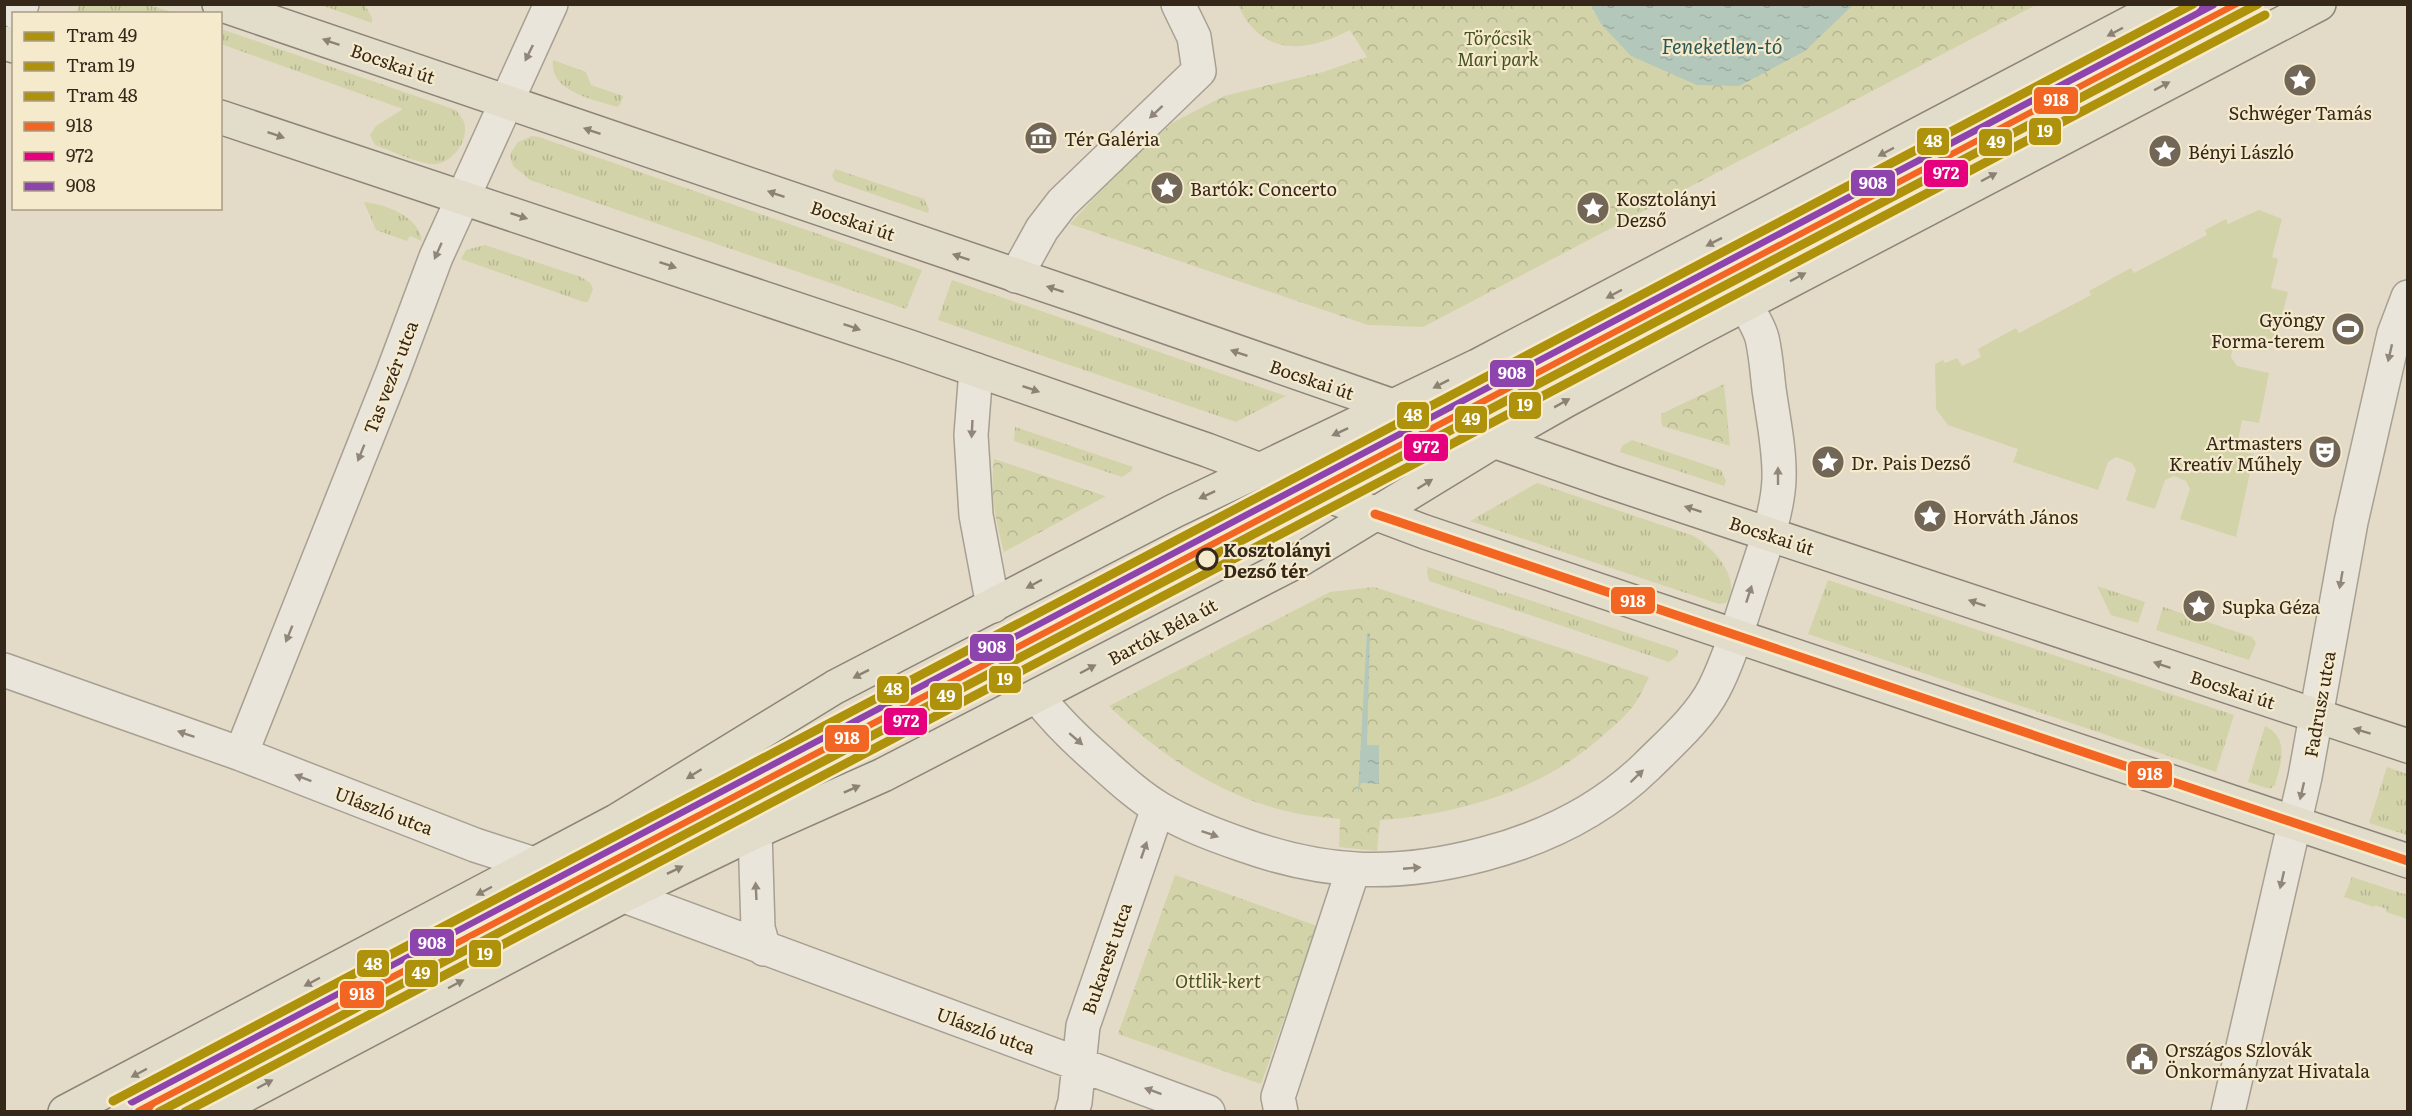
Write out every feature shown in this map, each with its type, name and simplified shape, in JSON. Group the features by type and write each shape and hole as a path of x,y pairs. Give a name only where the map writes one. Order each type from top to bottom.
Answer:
{"main road":[{"name":"Bocskai út","path":"219,4 1016,276 1493,442 2408,746"},
{"path":"65,1112 616,821 835,687 1174,511 1393,408 2166,4"},
{"name":"Bartók Béla út","path":"213,1112 622,896 755,832 883,775 1303,558 1493,442 1746,304 2319,4"},
{"path":"222,118 463,199 612,246 976,370 1260,470 1375,514 2408,861"},
{"path":"1260,470 1390,462 1493,442"}],"street":[{"name":"Tas vezér utca","path":"241,754 393,372 435,257 551,4"},
{"path":"1016,276 1042,229 1062,203 1199,71 1194,37 1178,4"},
{"path":"1036,696 1059,724 1130,787 1158,808 1202,831 1287,860 1332,869 1353,870 1383,870 1455,862 1505,849 1554,831 1591,812 1629,784 1703,706 1714,688 1736,636 1769,534 1779,480 1761,335 1746,304 1728,284 1708,274 1689,268 1666,267"},
{"name":"Fadrusz utca","path":"2229,1112 2317,717 2351,522 2394,334 2408,297"},
{"path":"976,370 971,435 976,516 993,606"},
{"name":"Ulászló utca","path":"4,670 241,754 475,845 536,864 1208,1112"},
{"name":"Bukarest utca","path":"1072,1112 1083,1026 1158,808"},
{"path":"755,832 758,928 764,949"},
{"path":"1281,1112 1278,1097 1353,870"}],"green space":[{"path":"79,5 149,5 172,12 76,12"},
{"path":"321,5 365,5 372,18 372,23"},
{"name":"Törőcsik Mari park","path":"1238,5 2036,5 1423,327 1368,325 1070,224 1124,165 1172,123 1224,96 1323,72 1367,57 1350,30 1333,38 1301,46 1286,46 1272,42 1259,34 1248,22"},
{"path":"222,29 456,110 464,122 465,129 457,151 445,161 430,164 375,145 370,135 376,126 403,109 222,44"},
{"path":"553,60 586,72 591,85 623,96 620,105 617,107 597,101 565,87 558,80 554,71"},
{"path":"532,136 922,270 906,309 530,180 513,166 510,154 518,142"},
{"path":"835,169 924,199 929,209 928,213 835,181 832,176"},
{"path":"364,202 382,205 408,218 420,232 422,241 410,236 407,241 376,230"},
{"path":"2259,210 2282,219 2272,257 2278,259 2271,288 2288,292 2275,344 2242,338 2234,343 2231,357 2237,366 2269,373 2259,423 2242,420 2236,450 2254,454 2236,537 2180,519 2190,489 2186,481 2174,476 2165,480 2155,509 2126,500 2136,470 2132,463 2116,457 2108,462 2098,490 2013,462 2018,449 1948,425 1936,409 1935,364 1957,358 1962,366 1981,357 1978,349 2016,328 2019,333 2091,295 2089,291 2131,268 2134,273 2207,235 2205,230 2226,219 2228,224"},
{"path":"485,245 581,277 590,283 593,289 588,302 461,259 466,250"},
{"path":"952,280 1286,396 1236,422 938,320"},
{"path":"1724,384 1730,446 1662,426 1661,414"},
{"path":"1015,427 1133,467 1122,477 1014,441"},
{"path":"1632,440 1721,470 1726,481 1724,486 1620,452 1622,446"},
{"path":"994,459 1106,496 1004,552 994,506"},
{"path":"1537,483 1694,536 1702,541 1717,556 1728,574 1731,584 1726,603 1719,604 1470,521"},
{"path":"1428,567 1497,590 1497,592 1504,594 1505,592 1678,650 1677,656 1669,662 1429,581"},
{"path":"1828,580 2234,715 2216,772 1808,634"},
{"path":"2097,586 2145,602 2138,623 2111,615"},
{"name":"Kosztolányi Dezső tér","path":"1374,587 1649,677 1636,702 1623,718 1583,752 1557,769 1530,783 1472,805 1411,817 1380,820 1377,851 1339,847 1340,819 1296,813 1264,805 1215,784 1170,757 1109,706 1330,592"},
{"path":"2163,607 2252,637 2256,643 2249,660 2156,630"},
{"path":"2265,726 2278,737 2282,752 2275,785 2270,789 2248,782"},
{"path":"2387,767 2407,774 2407,835 2369,823"},
{"name":"Ottlik-kert","path":"1175,875 1317,926 1261,1084 1118,1034"},
{"path":"2352,877 2407,895 2407,919 2386,912 2387,909 2344,897"}],"water":[{"name":"Feneketlen-tó","path":"1591,5 1853,5 1805,51 1739,86 1697,85 1631,56 1601,24"},
{"path":"1367,633 1370,633 1367,745 1379,745 1379,784 1361,783 1358,793"}],"tram line":[{"name":"48","path":"113,1101 2193,4"},
{"name":"49","path":"159,1112 2258,4"},
{"name":"19","path":"185,1112 2265,15"}],"transit line":[{"name":"908","path":"132,1101 2213,4"},
{"name":"918","path":"139,1112 2239,4"},
{"name":"972","path":"165,1112 2246,15"},
{"name":"918","path":"1375,514 2408,861"}],"place":[{"name":"Schwéger Tamás","path":"2300,80"},
{"name":"Tér Galéria","path":"1041,138"},
{"name":"Bényi László","path":"2165,151"},
{"name":"Bartók: Concerto","path":"1167,188"},
{"name":"Kosztolányi Dezső","path":"1593,208"},
{"name":"Gyöngy Forma-terem","path":"2348,329"},
{"name":"Artmasters Kreatív Műhely","path":"2325,452"},
{"name":"Dr. Pais Dezső","path":"1828,462"},
{"name":"Horváth János","path":"1930,516"},
{"name":"Kosztolányi Dezső tér","path":"1207,559"},
{"name":"Supka Géza","path":"2199,606"},
{"name":"Országos Szlovák Önkormányzat Hivatala","path":"2142,1059"}]}
